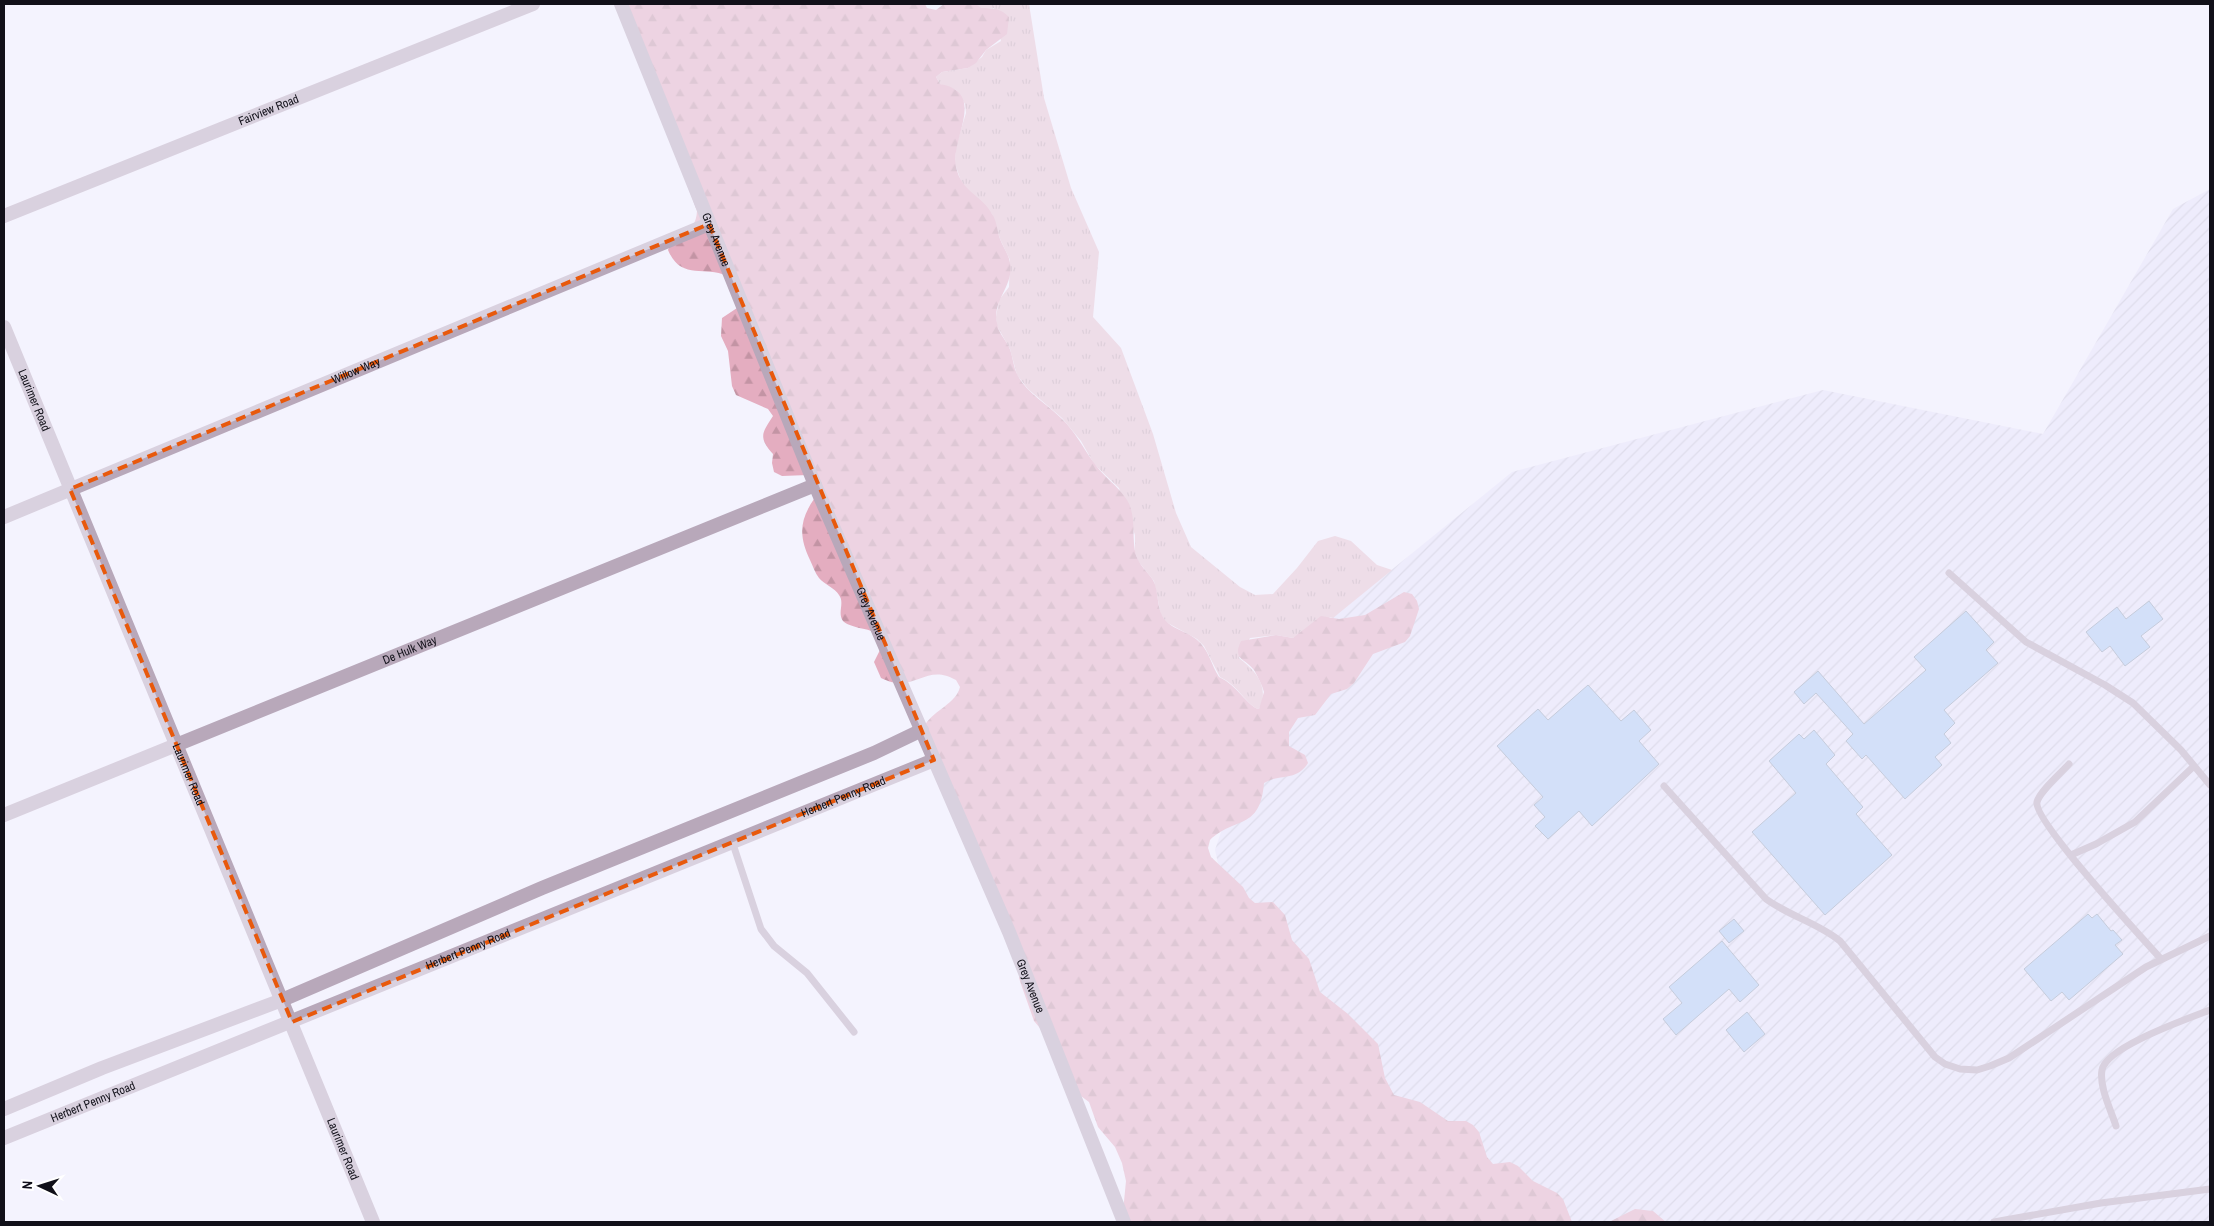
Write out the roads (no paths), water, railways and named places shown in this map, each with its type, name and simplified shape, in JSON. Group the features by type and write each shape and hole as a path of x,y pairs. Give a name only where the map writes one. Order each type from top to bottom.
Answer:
{"street":[{"name":"Fairview Road","path":"4,216 533,4"},
{"name":"Grey Avenue","path":"621,4 708,224 816,485 1009,932 1124,1222"},
{"name":"Willow Way","path":"4,517 708,224"},
{"name":"Laurimer Road","path":"4,327 373,1222"},
{"name":"De Hulk Way","path":"4,815 816,485"},
{"path":"4,1109 102,1068 282,1000 533,892 874,753 922,730"},
{"name":"Herbert Penny Road","path":"4,1138 934,760"}],"lane":[{"path":"1949,573 2026,642 2105,685 2133,703 2210,785"},
{"path":"2069,764 2041,795 2037,802 2038,812 2071,855 2162,959"},
{"path":"2071,855 2096,844 2135,822 2194,766"},
{"path":"1664,786 1766,899 1786,912 1831,934 1840,941 1935,1058 1960,1069 1977,1070 2009,1058 2146,967 2210,936"},
{"path":"731,841 760,930 774,946 807,973 854,1032"},
{"path":"2116,1126 2102,1078 2106,1060 2119,1049 2210,1010"},
{"path":"1994,1222 2101,1203 2210,1189"}]}
